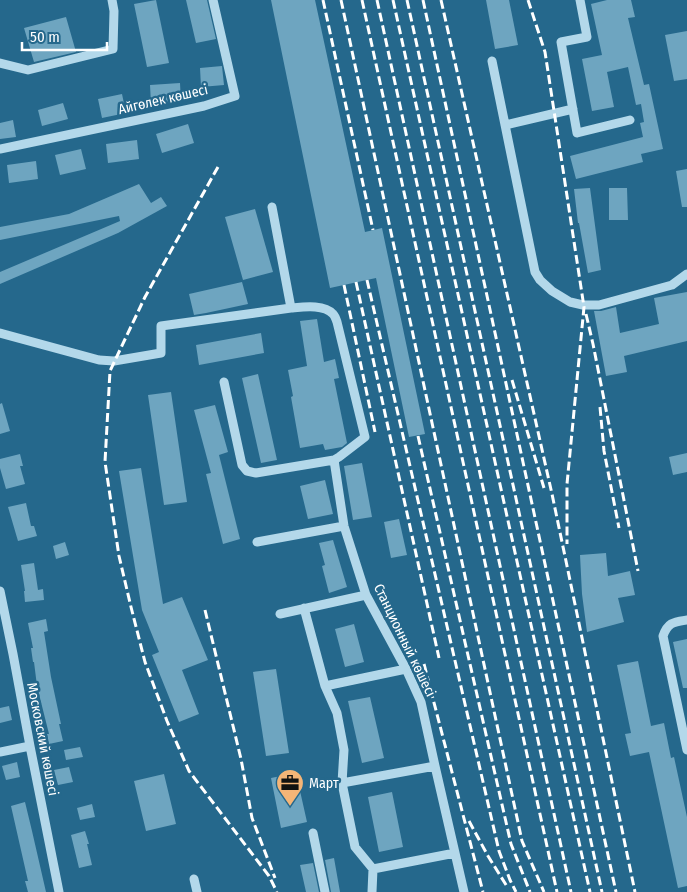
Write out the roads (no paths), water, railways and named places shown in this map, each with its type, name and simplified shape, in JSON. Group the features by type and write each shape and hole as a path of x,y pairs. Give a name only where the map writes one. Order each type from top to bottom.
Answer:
{"street":[{"path":"0,63 28,70 113,49 114,11 112,0"},
{"name":"Айгөлек көшесі","path":"0,148 204,106 235,96 213,0"},
{"path":"580,0 587,37 561,42 577,133 630,120"},
{"path":"492,61 535,272 540,280 552,291 570,302 583,305 599,305 672,285 687,274"},
{"path":"505,124 573,109"},
{"path":"272,207 292,308"},
{"path":"0,333 99,360 114,361 161,353 161,326 292,308 310,306 322,308 332,313 337,322 364,437 334,460 256,473 247,471 242,465 224,382"},
{"name":"Станционный көшесі","path":"334,460 344,526 366,595 406,669 421,702 464,892"},
{"path":"257,542 344,526"},
{"name":"Московский көшесі","path":"0,591 59,892"},
{"path":"280,614 366,595"},
{"path":"304,608 325,686 337,713 344,750 342,783 355,847 373,868 372,892"},
{"path":"687,620 673,622 666,628 663,636 687,750"},
{"path":"325,686 406,669"},
{"path":"0,752 30,746"},
{"path":"342,783 435,766"},
{"path":"314,833 325,892"},
{"path":"373,868 455,854"},
{"path":"194,879 197,892"}],"railway":[{"path":"323,0 373,230"},
{"path":"341,0 522,841 544,892"},
{"path":"362,0 557,892"},
{"path":"377,0 571,892"},
{"path":"393,0 590,892"},
{"path":"407,0 602,892"},
{"path":"423,0 616,892"},
{"path":"441,0 552,494 635,892"},
{"path":"528,0 545,52 584,307 567,484 567,544"},
{"path":"218,167 145,297 110,371 105,462 119,556 131,607 145,662 167,721 189,771 269,876 277,892"},
{"path":"367,280 499,851 516,892"},
{"path":"356,282 439,658"},
{"path":"344,285 375,432"},
{"path":"586,314 638,571"},
{"path":"512,380 544,488"},
{"path":"600,407 604,451 619,528"},
{"path":"418,436 511,844 530,892"},
{"path":"205,610 241,759 252,818 275,878"},
{"path":"424,664 483,892"},
{"path":"469,821 508,888"}],"place":[{"name":"Март","path":"290,807"}]}
